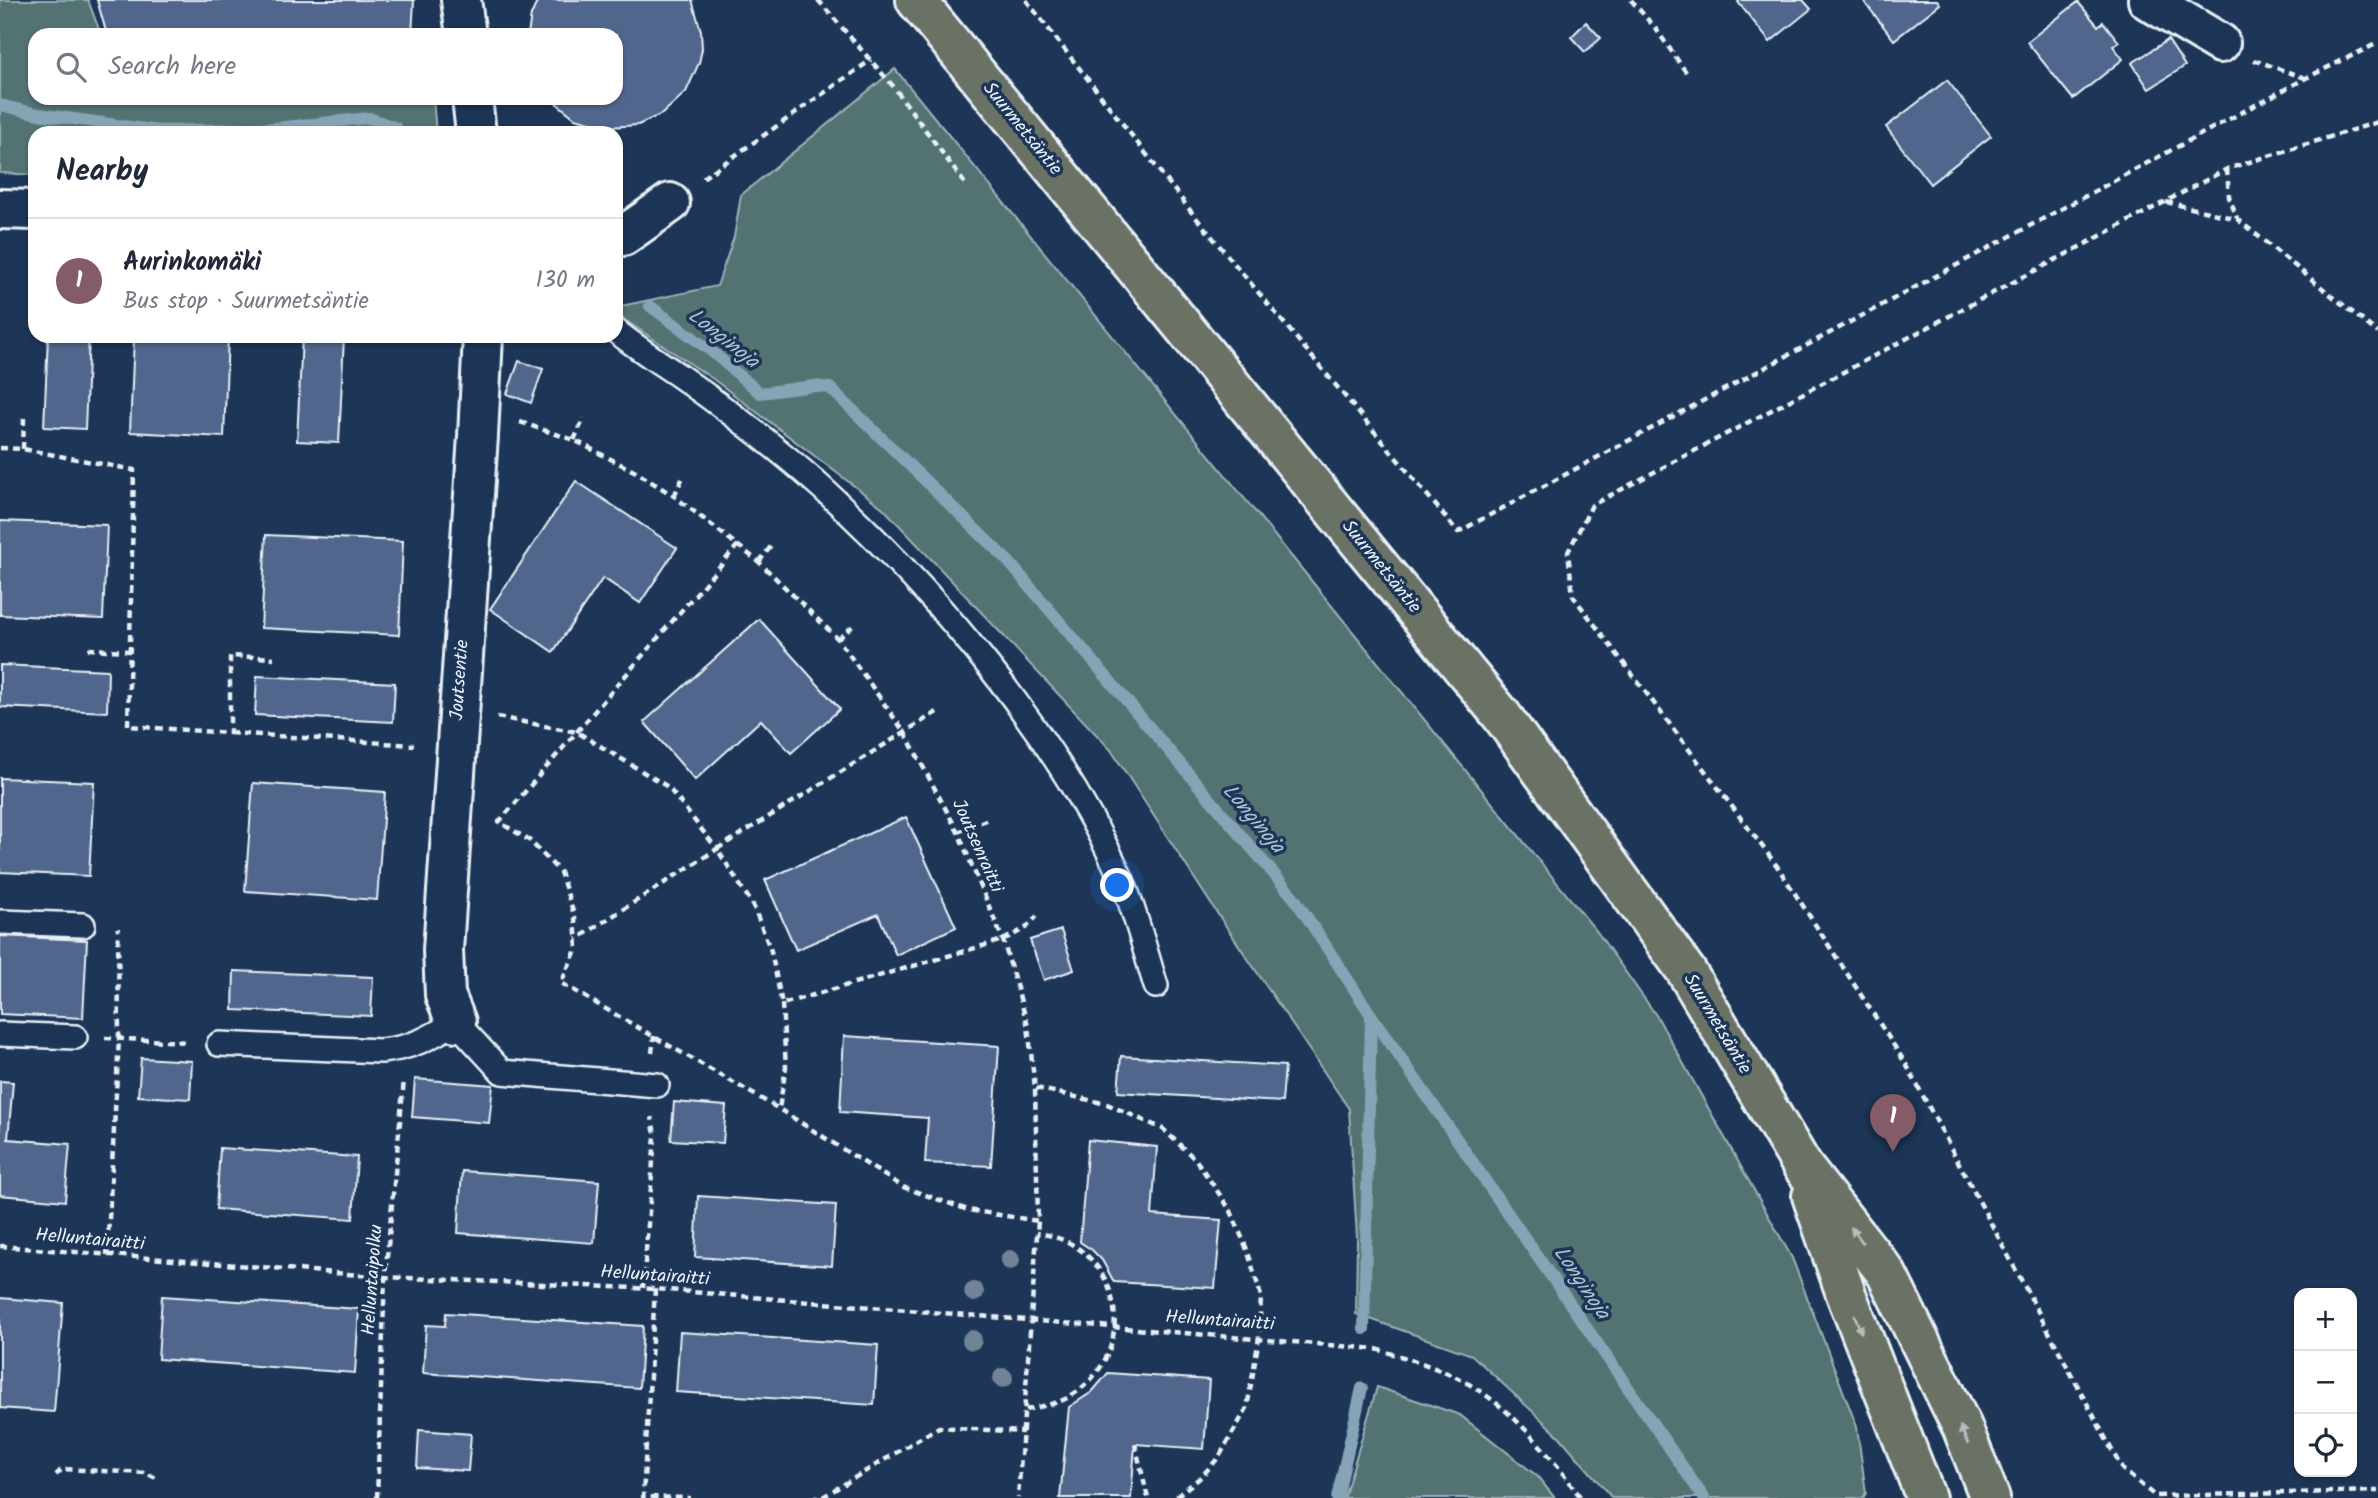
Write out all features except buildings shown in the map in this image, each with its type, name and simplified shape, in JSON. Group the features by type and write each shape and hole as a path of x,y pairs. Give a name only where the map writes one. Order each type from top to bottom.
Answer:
{"main road":[{"name":"Suurmetsäntie","path":"916,0 1502,716 1686,971 1803,1167 1886,1273 1962,1427 1990,1498"},
{"name":"Suurmetsäntie","path":"1803,1167 1846,1294 1926,1498"}],"street":[{"path":"461,0 465,28"},
{"path":"2148,0 2221,43"},
{"path":"473,105 475,126"},
{"path":"623,236 670,203"},
{"path":"0,209 28,210"},
{"name":"Joutsentie","path":"456,1022 445,995 443,950 483,343"}],"lane":[{"path":"623,336 729,412 822,487 910,577 992,672 1068,779 1099,833 1123,883 1156,986"},
{"path":"0,922 83,925"},
{"path":"219,1044 381,1051 404,1049 424,1041 456,1022 502,1072 652,1085"},
{"path":"0,1034 75,1037"}],"path":[{"path":"818,0 893,86 966,185"},
{"path":"1026,0 1192,214 1458,532 2306,78 2378,43"},
{"path":"1632,0 1688,75"},
{"path":"2221,43 2267,66 2306,78"},
{"path":"670,203 871,60"},
{"path":"2378,122 2227,169 1592,505 1568,552 1573,596 1777,866 1906,1064 2122,1469 2155,1496 2378,1491"},
{"path":"2227,169 2229,197 2237,219"},
{"path":"2166,202 2237,219 2378,333"},
{"path":"23,449 24,418"},
{"path":"574,440 584,418"},
{"name":"Joutsenraitti","path":"512,419 574,440 636,472 674,496 759,562 838,639 905,733 958,832 1003,940 1028,1026 1035,1088 1038,1221 1018,1498"},
{"path":"0,448 23,449 134,470 128,726 414,745"},
{"path":"674,496 684,475"},
{"path":"738,545 499,822 529,840 560,872 575,916 577,940 577,948 561,983 779,1109 903,1187 968,1210 1038,1221"},
{"path":"759,562 772,545"},
{"path":"838,639 853,626"},
{"path":"88,649 130,651"},
{"path":"230,733 230,656 274,658"},
{"path":"458,712 576,732 668,787 717,849 753,905 771,951 782,1003 786,1067 779,1109"},
{"path":"577,940 937,712"},
{"path":"958,832 986,820"},
{"path":"782,1003 1003,940 1026,929 1037,916"},
{"path":"83,925 118,923 118,1038 107,1255"},
{"path":"643,1288 655,1136 652,1085 654,1036"},
{"path":"75,1037 219,1044"},
{"name":"Helluntaipolku","path":"377,1498 385,1278 404,1077"},
{"path":"1035,1088 1107,1104 1163,1129 1196,1160 1231,1211 1248,1252 1261,1296 1259,1338 1247,1408 1219,1457 1201,1477 1174,1498"},
{"path":"1026,1409 1053,1404 1072,1395 1090,1379 1099,1370 1112,1347 1115,1328 1112,1294 1095,1264 1052,1235 1037,1233"},
{"name":"Helluntairaitti","path":"0,1246 385,1278 643,1288 1376,1349 1425,1364 1460,1379 1493,1401 1533,1437 1581,1498"},
{"path":"655,1289 643,1497 690,1498"},
{"path":"811,1498 821,1498 939,1427 1023,1432"},
{"path":"1135,1444 1148,1498"},
{"path":"56,1475 62,1469 146,1473 156,1478"}],"green space":[{"path":"0,0 88,0 98,28 28,28 28,105 434,105 435,126 28,126 28,175 0,173"},
{"path":"895,69 1598,933 1658,1018 1792,1258 1857,1427 1866,1493 1863,1498 1612,1498 1560,1437 1472,1355 1356,1314 1357,1238 1349,1109 1111,750 883,508 713,379 623,319 623,306 717,286 734,237 741,195"},
{"path":"1377,1387 1460,1415 1537,1476 1555,1498 1344,1498"}],"waterway":[{"name":"Longinoja","path":"0,105 38,114 123,126"},
{"name":"Longinoja","path":"295,126 369,118 391,126"},
{"name":"Longinoja","path":"650,306 711,351 760,393 814,386 830,388 1008,561 1295,899 1371,1015 1704,1498"},
{"path":"1364,1329 1371,1015"},
{"path":"1337,1498 1362,1388"}],"place":[{"name":"Aurinkomäki","path":"1893,1152"}]}
